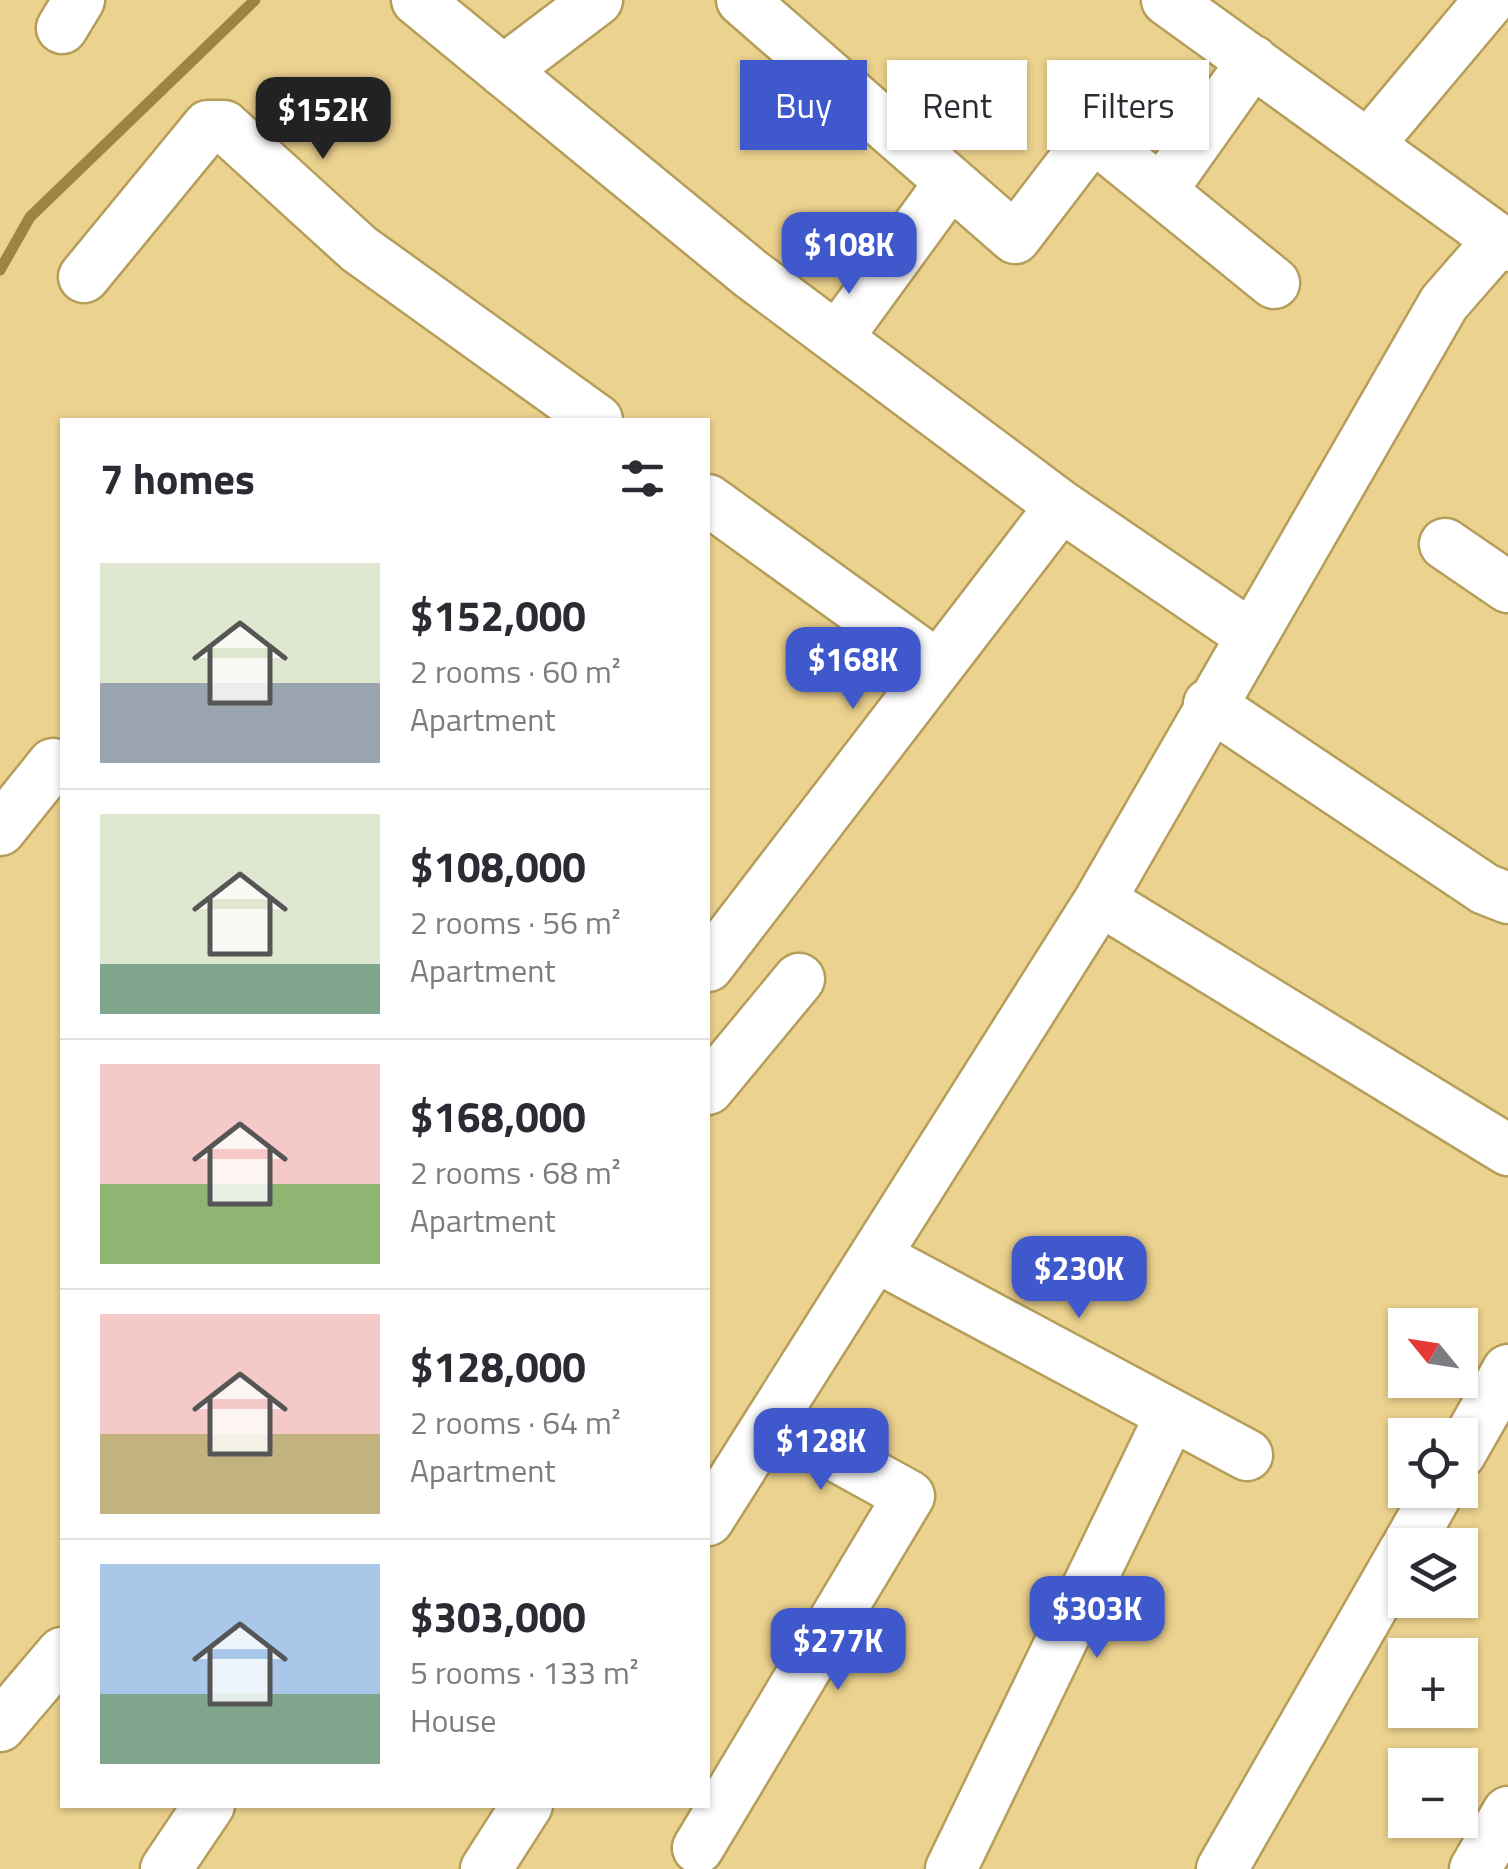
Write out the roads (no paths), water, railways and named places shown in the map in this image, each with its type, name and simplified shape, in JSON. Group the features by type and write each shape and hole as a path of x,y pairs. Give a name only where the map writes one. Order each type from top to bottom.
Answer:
{"street":[{"path":"417,0 751,274 1060,506 1250,635"},
{"path":"503,71 596,0"},
{"path":"742,0 1015,238 1093,136 1274,283"},
{"path":"710,1517 1100,900 1209,704 1444,303 1504,243 1167,0"},
{"path":"1370,143 1490,0"},
{"path":"1161,191 1253,60"},
{"path":"84,277 208,126 224,126 359,249 594,418"},
{"path":"837,338 950,183"},
{"path":"710,501 938,666"},
{"path":"710,963 1060,506"},
{"path":"1445,544 1508,587"},
{"path":"1209,704 1485,889 1508,898"},
{"path":"0,830 53,764"},
{"path":"1100,900 1508,1150"},
{"path":"710,1087 799,979"},
{"path":"875,1256 1247,1455"},
{"path":"1478,1422 1508,1370"},
{"path":"951,1869 1170,1417"},
{"path":"698,1848 909,1496 770,1420"},
{"path":"1222,1869 1388,1578"},
{"path":"0,1726 60,1654"},
{"path":"166,1869 207,1808"},
{"path":"486,1869 525,1808"},
{"path":"1475,1869 1508,1812"}],"waterway":[{"path":"0,270 30,217 255,0"}]}
